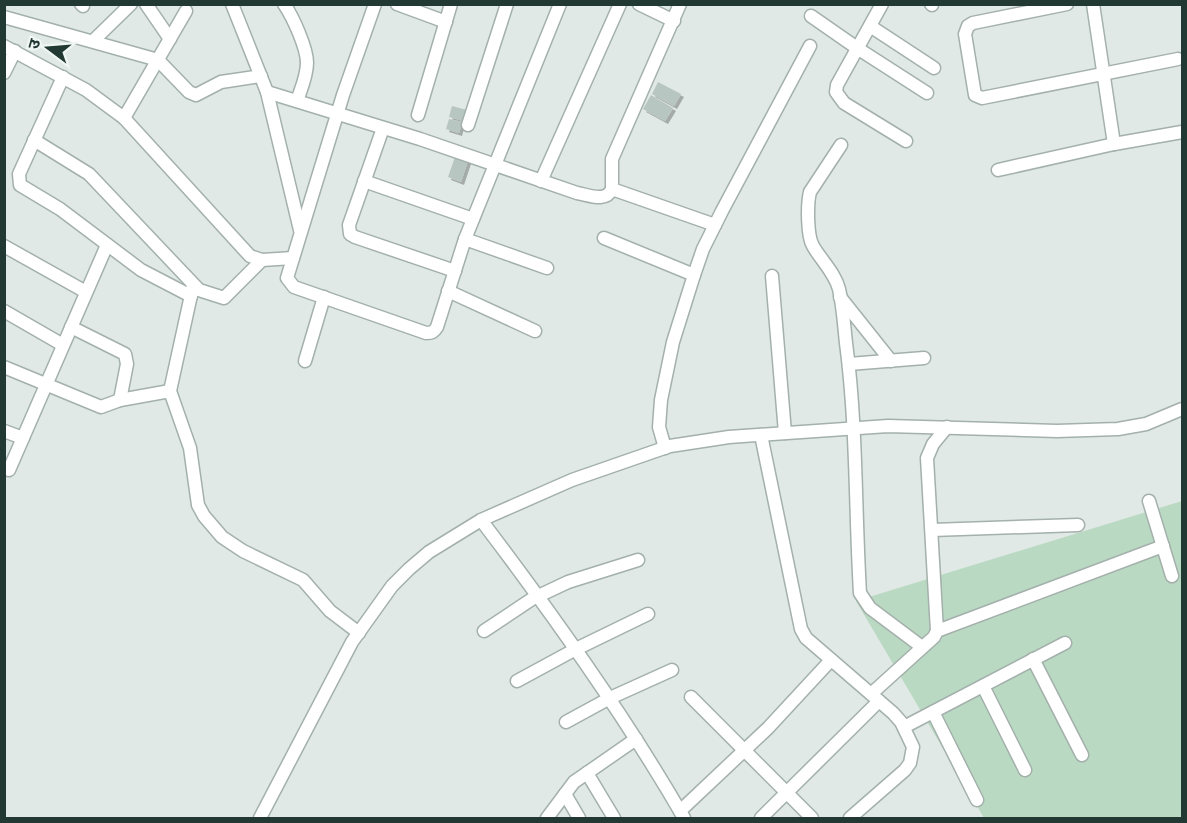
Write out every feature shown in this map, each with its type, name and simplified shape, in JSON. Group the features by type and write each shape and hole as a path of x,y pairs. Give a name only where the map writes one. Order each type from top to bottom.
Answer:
{"street":[{"path":"93,40 131,4"},
{"path":"146,4 170,39"},
{"path":"232,4 267,92 300,231"},
{"path":"375,4 337,114 287,274 289,282 294,287 426,333 435,332 465,239 560,4"},
{"path":"397,4 446,22"},
{"path":"418,115 451,4"},
{"path":"468,124 507,4"},
{"path":"541,181 620,4"},
{"path":"639,4 674,21"},
{"path":"267,92 577,193 598,197 609,195 612,189 612,159 680,4"},
{"path":"882,4 837,85 836,92 838,98 844,103 906,141"},
{"path":"1067,4 973,23 968,26 965,34 973,92 982,98 1178,60"},
{"path":"1093,4 1114,144"},
{"path":"291,8 306,57 306,75 297,101"},
{"path":"124,118 186,11"},
{"path":"811,16 927,93"},
{"path":"4,17 158,60 189,92 196,95 221,82 261,76"},
{"path":"870,26 934,68"},
{"path":"665,448 659,427 661,400 673,342 694,275 715,225 810,46"},
{"path":"4,73 10,48 99,99 124,118 250,256 262,260 293,258"},
{"path":"63,77 19,174 20,185 60,209 141,270 192,291 224,298 262,260"},
{"path":"383,128 349,225 350,234 454,271"},
{"path":"998,170 1114,144 1182,132"},
{"path":"34,140 89,174 192,291"},
{"path":"842,145 812,187 808,199 810,241 833,275 838,288 849,364 854,428 860,593 870,608 922,647"},
{"path":"364,181 473,219"},
{"path":"612,189 715,225"},
{"path":"604,238 694,275"},
{"path":"465,239 547,268"},
{"path":"9,470 107,245"},
{"path":"4,246 86,292"},
{"path":"772,276 785,433"},
{"path":"192,291 170,392 190,448 198,505 204,516 232,545 303,580 330,611 359,633"},
{"path":"447,291 535,331"},
{"path":"840,296 891,361"},
{"path":"305,361 324,297"},
{"path":"4,311 63,345"},
{"path":"71,327 125,354 127,364 120,400"},
{"path":"849,364 924,358"},
{"path":"4,366 96,406 106,406 120,400 170,392"},
{"path":"260,819 359,633 392,586 429,552 481,520 572,480 665,448 729,437 888,426 1057,431 1118,429 1146,424 1182,409"},
{"path":"937,631 927,458 933,444 947,428"},
{"path":"4,431 23,438"},
{"path":"761,435 797,617 806,638 893,713 904,728 913,747 910,763 905,770 850,819"},
{"path":"1149,501 1172,576"},
{"path":"481,520 610,698 682,816 831,660"},
{"path":"932,530 1078,525"},
{"path":"761,819 937,631 1163,546"},
{"path":"484,631 538,596 568,582 638,560"},
{"path":"517,681 648,614"},
{"path":"904,728 1065,643"},
{"path":"1033,659 1082,755"},
{"path":"566,722 610,698 672,670"},
{"path":"983,686 1025,770"},
{"path":"691,697 812,819"},
{"path":"933,712 977,800"},
{"path":"547,819 574,782 636,738"},
{"path":"587,773 614,819"},
{"path":"565,794 579,819"}],"green space":[{"path":"1182,501 1182,818 984,818 856,601"}],"building":[{"path":"658,82 681,94 674,106 652,94"},
{"path":"651,95 673,108 665,121 643,109"},
{"path":"452,106 467,110 464,121 449,117"},
{"path":"449,119 462,122 459,133 446,129"},
{"path":"456,154 469,158 461,182 448,177"}]}
